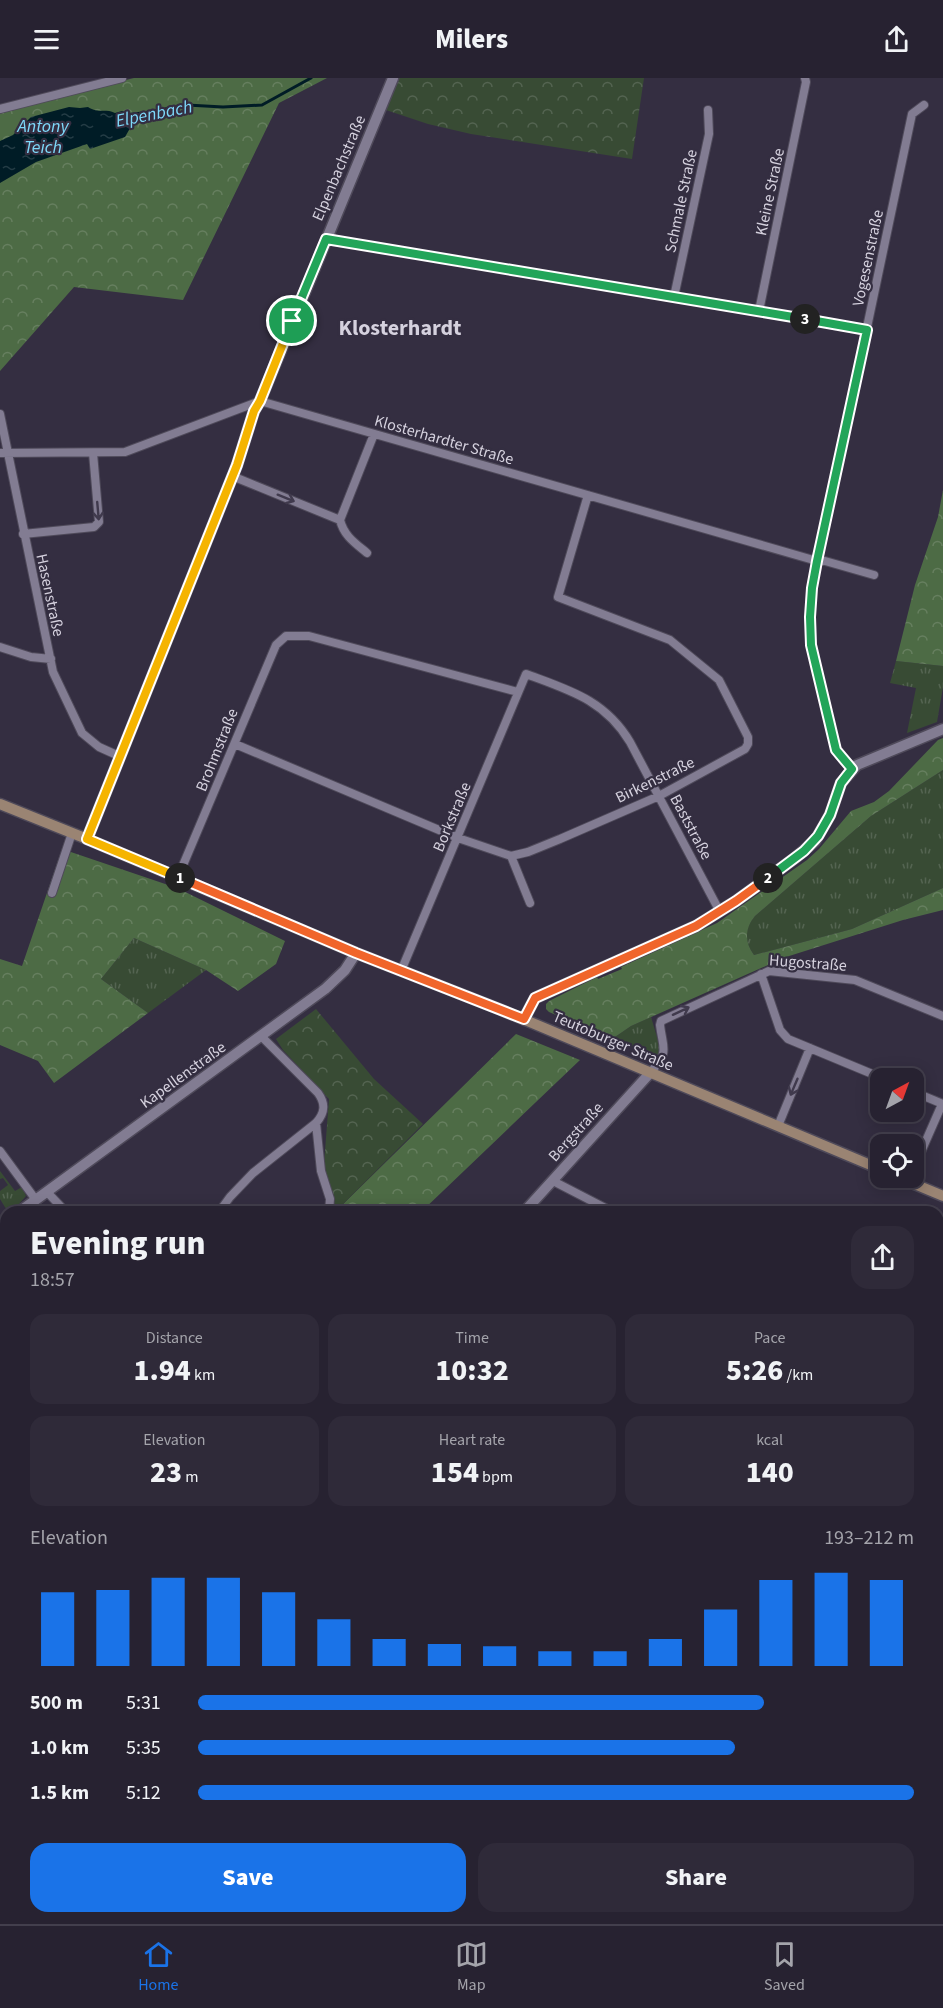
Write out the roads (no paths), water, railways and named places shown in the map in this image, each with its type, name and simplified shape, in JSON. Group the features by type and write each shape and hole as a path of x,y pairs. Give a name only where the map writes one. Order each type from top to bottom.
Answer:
{"main road":[{"name":"Teutoburger Straße","path":"0,804 356,953 539,1025 870,1165"},
{"path":"924,1187 943,1196"}],"street":[{"path":"0,109 122,78"},
{"name":"Elpenbachstraße","path":"87,839 232,476 254,411 393,78"},
{"name":"Kleine Straße","path":"759,311 805,78"},
{"name":"Vogesenstraße","path":"852,769 836,750 811,645 812,588 912,114 924,105"},
{"name":"Schmale Straße","path":"674,297 709,134 708,110"},
{"path":"326,239 867,330"},
{"path":"3,452 125,452 260,401"},
{"name":"Klosterhardter Straße","path":"260,401 817,561 874,574"},
{"name":"Hasenstraße","path":"0,414 3,452 53,672 82,733 99,747 119,756"},
{"path":"367,553 349,538 340,520 374,434"},
{"path":"23,534 97,525 99,522 93,453"},
{"path":"232,476 340,520"},
{"name":"Birkenstraße","path":"511,856 528,852 659,796 745,749 748,744 748,737 719,680 670,640 558,597 588,495"},
{"name":"Brohmstraße","path":"178,877 276,645 285,636 296,634 309,636 518,692"},
{"path":"0,647 31,657 51,659"},
{"name":"Baststraße","path":"526,674 578,694 605,710 624,732 720,912"},
{"name":"Borkstraße","path":"401,971 526,674"},
{"path":"524,1019 535,998 676,936 720,912 810,846 827,822 841,783 852,769 861,762 943,729"},
{"path":"235,744 458,838 511,856 530,903"},
{"path":"52,893 72,833"},
{"name":"Kapellenstraße","path":"28,1206 337,979 356,953"},
{"name":"Hugostraße","path":"650,1072 662,1060 664,1052 661,1021 769,972 855,980 943,1016"},
{"path":"761,974 783,1035 870,1073"},
{"path":"223,1206 253,1173 316,1123 324,1112 321,1096 261,1036"},
{"path":"778,1126 810,1048"},
{"name":"Bergstraße","path":"530,1206 650,1072"},
{"path":"924,1096 942,1104 924,1145"},
{"path":"316,1123 321,1171 330,1199 329,1206"},
{"path":"0,1151 36,1200"},
{"path":"553,1181 601,1206"},
{"path":"47,1192 60,1206"}],"water":[{"name":"Antony Teich","path":"69,107 88,107 115,113 156,110 151,118 133,123 125,137 90,149 87,144 36,162 0,183 0,141 13,135 31,117"}],"waterway":[{"name":"Elpenbach","path":"155,111 187,105 223,107 262,105 311,78"}],"district":[{"name":"Klosterhardt","path":"400,328"}]}
